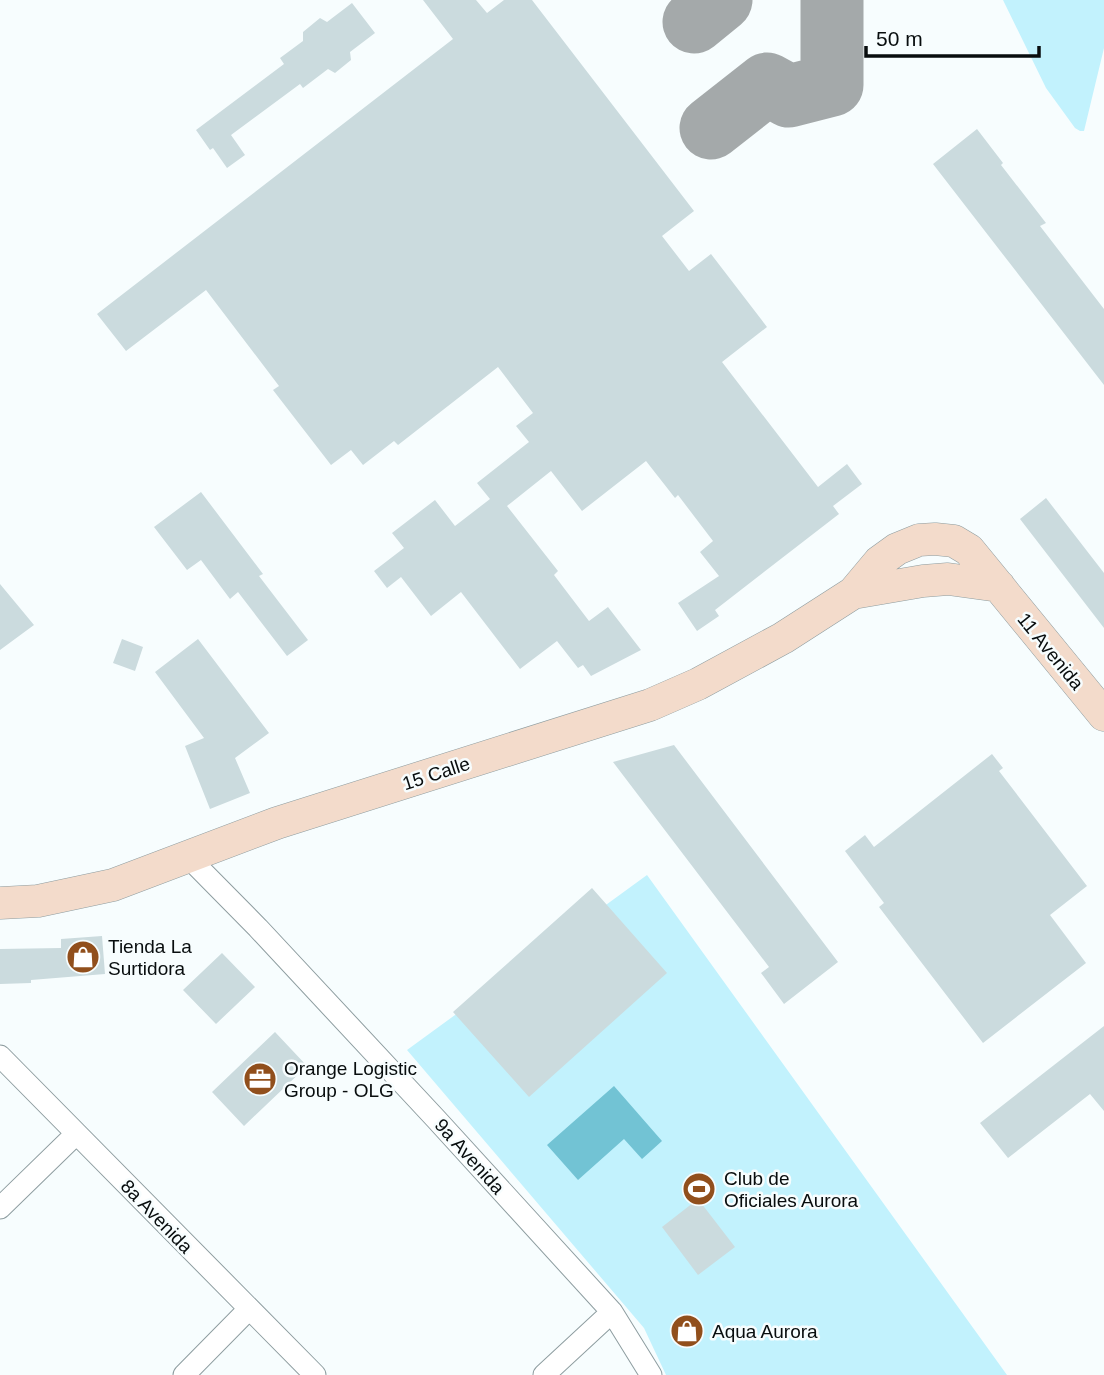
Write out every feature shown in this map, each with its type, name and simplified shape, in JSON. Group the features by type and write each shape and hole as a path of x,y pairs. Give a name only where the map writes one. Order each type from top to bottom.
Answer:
{"main road":[{"name":"11 Avenida","path":"853,593 879,562 897,549 919,540 935,538 954,541 969,550 1104,715"},
{"path":"853,593 948,579 999,586"},
{"name":"15 Calle","path":"0,903 38,901 113,885 277,823 667,699 783,638 853,593"}],"street":[{"name":"9a Avenida","path":"188,857 436,1119 612,1312 651,1375"},
{"name":"8a Avenida","path":"0,1056 315,1375"},
{"path":"0,1208 76,1134"},
{"path":"184,1375 249,1310"},
{"path":"544,1375 612,1312"}],"shaded area":[{"path":"1003,0 1104,0 1104,48 1084,131 1075,128 1046,88"},
{"name":"Club de Oficiales Aurora","path":"647,875 1007,1375 666,1375 644,1328 407,1050"},
{"path":"614,1086 662,1141 642,1159 624,1139 578,1180 547,1145"}],"building":[{"path":"423,0 476,0 487,13 504,0 532,0 694,211 662,236 689,271 711,254 767,327 722,362 818,487 847,464 862,484 833,506 839,514 715,610 719,616 697,631 678,603 719,576 700,552 713,541 678,495 675,498 646,461 582,511 551,471 507,506 558,571 554,575 589,621 608,607 641,650 591,676 583,665 578,668 557,641 520,669 461,592 431,616 401,577 387,588 374,571 404,548 392,533 435,500 455,526 490,499 477,483 529,442 516,426 533,413 498,367 398,445 394,441 363,465 351,450 331,465 273,390 279,386 206,290 126,351 97,314 453,39"},
{"path":"352,3 375,33 350,52 351,60 335,73 328,69 303,88 300,84 231,135 245,155 227,168 196,130 284,64 280,58 303,41 303,32 320,18 327,22"},
{"path":"977,129 1046,223 1040,226 1104,309 1104,385 933,164"},
{"path":"201,492 263,574 259,576 308,640 287,656 238,592 230,599 201,560 187,570 154,527"},
{"path":"1046,498 1104,573 1104,628 1020,519"},
{"path":"0,584 34,625 0,650"},
{"path":"122,639 143,647 135,671 113,663"},
{"path":"198,639 269,733 235,758 250,793 210,809 185,746 204,738 155,672"},
{"path":"674,745 838,962 784,1004 761,973 769,967 613,762"},
{"path":"992,754 1003,768 999,771 1087,886 1050,915 1086,963 983,1043 879,907 884,903 845,851 865,835 874,847"},
{"path":"592,888 667,973 529,1097 453,1012"},
{"path":"102,936 105,974 0,984 0,949 61,948 61,939"},
{"path":"222,953 255,987 216,1024 183,990"},
{"path":"1104,1026 1104,1111 1090,1094 1008,1158 980,1123"},
{"name":"Orange Logistic Group - OLG","path":"275,1032 307,1066 244,1126 212,1092"},
{"path":"698,1199 735,1247 698,1275 662,1227"}],"taxiway":[{"path":"694,22 721,0"},
{"path":"711,128 767,84 789,96 832,85 832,0"}],"place":[{"name":"Tienda La Surtidora","path":"83,957"},
{"name":"Orange Logistic Group - OLG","path":"260,1079"},
{"name":"Club de Oficiales Aurora","path":"699,1189"},
{"name":"Aqua Aurora","path":"687,1331"}]}
